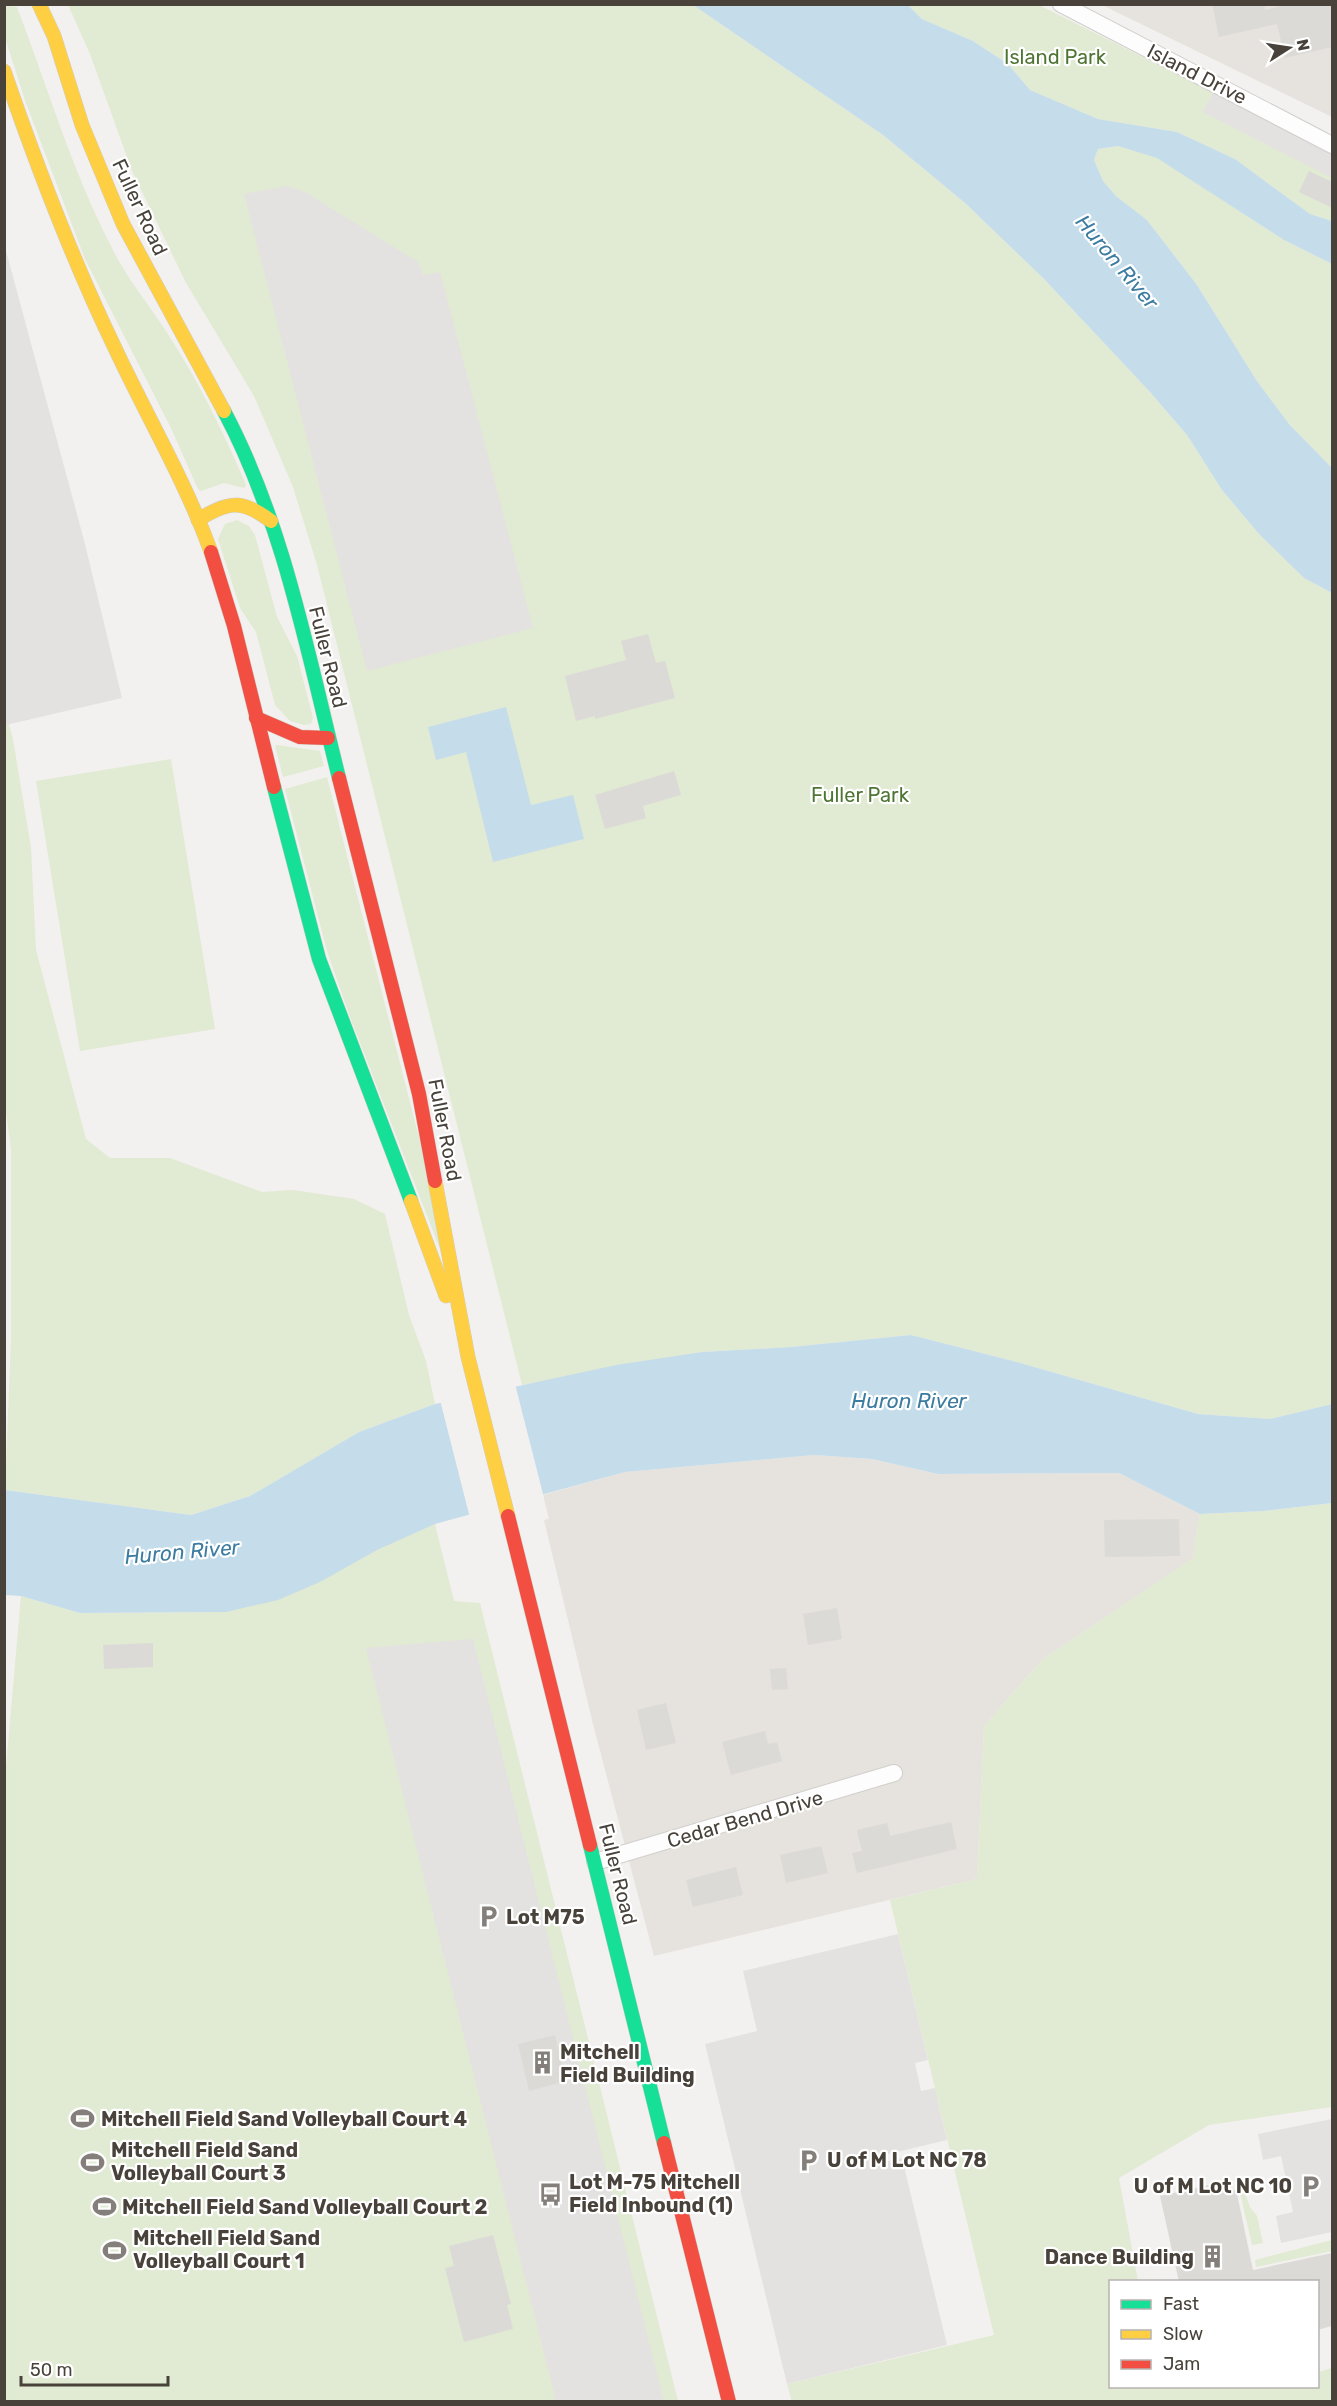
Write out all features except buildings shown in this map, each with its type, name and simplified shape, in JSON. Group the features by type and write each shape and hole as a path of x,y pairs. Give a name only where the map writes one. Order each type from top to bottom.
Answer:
{"main road":[{"name":"Fuller Road","path":"39,4 54,36 82,125 123,224 240,442 271,521 303,636 419,1094 468,1357 729,2402"},
{"name":"Fuller Road","path":"4,71 48,196 77,265 116,350 161,435 198,520 224,593 284,832 330,995 403,1179 468,1357"},
{"path":"198,520 221,505 239,504 257,510 271,521"},
{"path":"256,718 300,737 328,738"}],"street":[{"name":"Island Drive","path":"1061,4 1332,145"},
{"name":"Cedar Bend Drive","path":"595,1863 894,1773"}],"shaded area":[{"path":"1102,5 1332,5 1332,117"},
{"path":"1218,84 1332,145 1332,178 1203,112"},
{"path":"287,186 305,192 418,262 423,275 440,272 533,628 367,671 244,194"},
{"path":"5,247 85,544 122,698 6,725"},
{"path":"814,1455 872,1459 938,1474 1119,1473 1200,1514 1193,1558 1042,1660 984,1726 977,1879 654,1956 593,1724 544,1520 549,1519 543,1495 625,1472"},
{"name":"Lot M75","path":"473,1639 664,2401 556,2401 366,1648"},
{"name":"U of M Lot NC 78","path":"898,1934 928,2060 915,2063 921,2091 935,2088 947,2140 884,2155 886,2162 902,2158 947,2345 787,2384 705,2044 757,2031 743,1971"},
{"name":"U of M Lot NC 10","path":"1332,2119 1332,2232 1281,2243 1276,2216 1293,2212 1281,2156 1263,2160 1258,2134"}],"green space":[{"path":"4,5 17,7 73,159 112,248 125,272 171,339 202,393 238,466 246,485 244,488 224,483 201,491 198,489 171,428 85,259 26,103 5,38"},
{"name":"Fuller Park","path":"68,5 693,5 883,135 965,203 1044,279 1150,392 1187,435 1222,490 1259,534 1304,578 1332,593 1332,1404 1270,1419 1198,1414 1013,1361 911,1335 791,1347 702,1352 522,1385 317,565 293,487 254,396 186,283 132,171 90,54"},
{"name":"Island Park","path":"908,5 1039,5 1332,152 1332,221 1310,214 1235,159 1177,132 1098,119 1030,90 1008,64 973,41 922,19"},
{"path":"1118,146 1157,157 1284,240 1332,264 1332,468 1289,424 1257,381 1197,285 1147,220 1116,196 1103,181 1094,160 1098,149"},
{"path":"237,520 249,526 255,535 277,617 297,656 313,718 311,724 304,725 290,721 275,705 256,632 240,608 218,539 225,524"},
{"path":"4,707 13,739 31,847 36,950 86,1139 110,1158 170,1158 262,1192 293,1190 354,1199 385,1214 409,1315 426,1361 435,1404 359,1432 250,1496 191,1515 5,1490 11,1338 11,1149 4,1098"},
{"path":"275,746 320,751 324,766 283,777"},
{"path":"171,759 215,1029 80,1051 36,781"},
{"path":"327,777 426,1165 452,1280 350,1017 327,951 285,789"},
{"path":"1332,1503 1332,2107 1209,2125 1119,2178 1138,2280 1109,2280 1109,2388 1319,2388 1319,2372 1332,2368 1332,2401 792,2402 787,2384 994,2335 890,1900 977,1879 984,1726 1042,1660 1193,1558 1200,1514 1264,1511"},
{"path":"435,1524 454,1601 480,1603 678,2401 5,2402 4,1789 21,1596 80,1613 226,1612"},
{"path":"1239,2188 1244,2191 1250,2207 1257,2216 1263,2243 1252,2245"},
{"path":"1332,2240 1332,2251 1256,2267 1255,2260"}],"water":[{"name":"Huron River","path":"693,5 908,5 922,19 973,41 1008,64 1030,90 1098,119 1177,132 1235,159 1310,214 1332,221 1332,264 1284,240 1157,158 1118,146 1098,149 1094,160 1103,181 1116,196 1147,220 1197,285 1257,381 1289,424 1332,468 1332,593 1304,578 1259,534 1222,490 1187,435 1150,392 1044,279 965,203 883,135"},
{"path":"506,707 531,805 573,795 584,839 493,862 466,752 436,760 428,727"},
{"name":"Huron River","path":"911,1335 1013,1361 1198,1414 1270,1419 1332,1404 1332,1503 1264,1511 1200,1514 1119,1473 938,1474 872,1459 814,1455 625,1472 435,1524 377,1550 320,1582 278,1600 226,1612 80,1613 21,1596 5,1595 5,1490 191,1515 250,1496 359,1432 435,1404 616,1365 702,1352 791,1347"}],"pier":[{"path":"515,1384 544,1498 470,1518 440,1400"}],"traffic: fast":[{"path":"224,411 245,454 279,544 305,638 339,778"},
{"path":"274,787 319,959 411,1201"},
{"path":"590,1845 664,2143"}],"traffic: slow":[{"path":"39,4 54,36 82,125 123,224 224,411"},
{"path":"4,71 83,279 189,499 211,552"},
{"path":"198,520 218,509 235,505 252,509 271,521"},
{"path":"435,1181 468,1357 508,1516"},
{"path":"411,1201 446,1296"}],"traffic: jam":[{"path":"211,552 234,626 274,787"},
{"path":"256,718 300,737 328,738"},
{"path":"339,778 419,1094 435,1181"},
{"path":"508,1516 590,1845"},
{"path":"664,2143 729,2402"}],"place":[{"name":"Lot M75","path":"488,1917"},
{"name":"Mitchell Field Building","path":"542,2063"},
{"name":"Mitchell Field Sand Volleyball Court 4","path":"83,2119"},
{"name":"U of M Lot NC 78","path":"809,2160"},
{"name":"Mitchell Field Sand Volleyball Court 3","path":"93,2162"},
{"name":"U of M Lot NC 10","path":"1310,2186"},
{"name":"Lot M-75 Mitchell Field Inbound (1)","path":"551,2194"},
{"name":"Mitchell Field Sand Volleyball Court 2","path":"104,2207"},
{"name":"Mitchell Field Sand Volleyball Court 1","path":"115,2250"},
{"name":"Dance Building","path":"1212,2257"}]}
